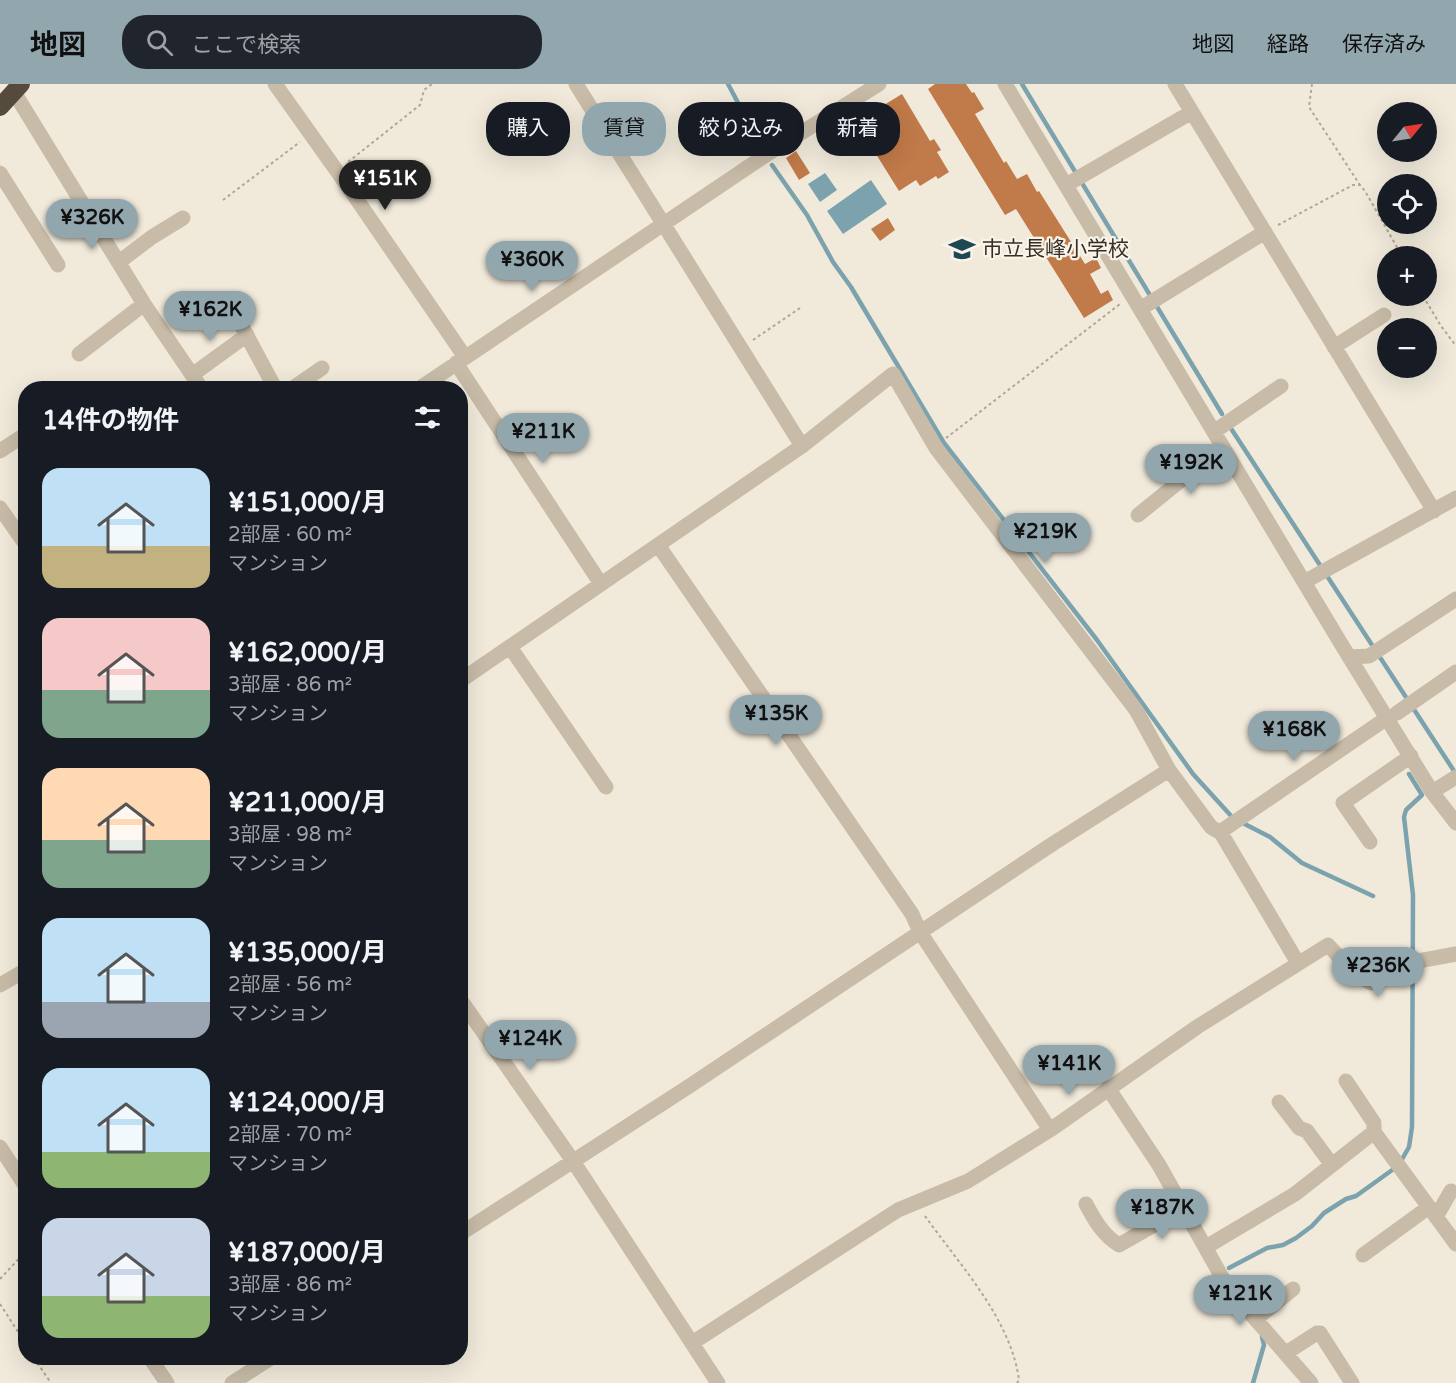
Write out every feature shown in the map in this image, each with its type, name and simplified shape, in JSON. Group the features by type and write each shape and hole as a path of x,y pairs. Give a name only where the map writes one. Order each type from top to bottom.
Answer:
{"highway":[{"path":"0,107 17,88"}],"street":[{"path":"275,84 337,171 602,584"},
{"path":"576,84 802,446"},
{"path":"430,381 663,224 879,84"},
{"path":"1005,84 1304,582 1350,657 1392,716 1411,756 1432,792 1456,823"},
{"path":"1175,84 1434,511"},
{"path":"17,88 118,262 196,381"},
{"path":"1066,185 1192,112"},
{"path":"0,174 58,265"},
{"path":"118,262 152,237 183,219"},
{"path":"1140,309 1265,232"},
{"path":"79,354 144,304"},
{"path":"1334,346 1384,315"},
{"path":"239,321 270,381"},
{"path":"192,375 247,335"},
{"path":"303,381 322,368"},
{"path":"468,676 802,446 893,374 936,448 1136,711 1169,770 1210,827 1220,832 1298,963"},
{"path":"1215,431 1281,386"},
{"path":"0,451 18,439"},
{"path":"1138,515 1212,455 1224,448"},
{"path":"1304,582 1456,498"},
{"path":"0,508 18,533"},
{"path":"658,545 912,914 920,932 1050,1130"},
{"path":"1350,657 1369,656 1456,599"},
{"path":"510,647 606,787"},
{"path":"1220,832 1456,672"},
{"path":"1370,842 1343,802 1411,756"},
{"path":"468,1229 1169,770"},
{"path":"1432,792 1456,777"},
{"path":"692,1343 898,1210 968,1181 1050,1130 1197,1027 1328,945 1355,974 1371,983 1407,963 1456,954"},
{"path":"2,981 18,974"},
{"path":"468,1010 573,1161 718,1383"},
{"path":"1346,1081 1374,1123 1374,1132 1456,1244"},
{"path":"1108,1088 1159,1165 1223,1279 1311,1383"},
{"path":"1279,1102 1299,1128 1307,1131 1332,1165"},
{"path":"1206,1247 1295,1194 1374,1132"},
{"path":"0,1147 18,1175"},
{"path":"1364,1255 1433,1212 1451,1191"},
{"path":"1086,1204 1099,1227 1119,1245 1184,1208"},
{"path":"1256,1319 1293,1289"},
{"path":"1286,1353 1320,1333 1352,1383"},
{"path":"155,1365 167,1383"},
{"path":"232,1383 260,1365"}],"path":[{"path":"337,171 420,105 424,90 432,84"},
{"path":"1312,84 1309,107 1365,191 1396,246"},
{"path":"223,200 311,135"},
{"path":"1265,232 1353,185 1359,185"},
{"path":"946,438 1132,295"},
{"path":"1430,306 1456,346"},
{"path":"741,348 800,308"},
{"path":"914,1204 990,1306 1006,1336 1017,1365 1019,1380 1017,1383"},
{"path":"0,1279 18,1260"},
{"path":"0,1304 18,1332"},
{"path":"39,1365 51,1383"}],"water":[{"path":"825,173 837,190 820,202 808,184"},
{"path":"871,180 887,204 843,234 827,211"}],"building":[{"path":"935,84 966,84 972,93 974,92 984,109 975,114 1004,163 1006,161 1017,179 1027,174 1085,264 1096,258 1101,268 1090,274 1101,294 1108,290 1113,300 1084,318 1016,209 1005,215 928,89"},
{"path":"902,94 930,141 934,139 941,150 937,152 949,172 938,179 936,176 920,186 916,180 899,191 877,156 900,156 900,102 889,102"},
{"path":"799,156 810,173 799,180 786,158"},
{"path":"888,218 895,230 880,241 871,229"}],"waterway":[{"path":"728,84 738,102"},
{"path":"1022,84 1222,414"},
{"path":"772,165 807,215 833,262 851,287 944,443 1097,640 1193,774 1233,818 1270,837 1302,863 1373,896"},
{"path":"1232,430 1456,774"},
{"path":"1229,1268 1267,1248 1283,1245 1296,1238 1324,1213 1346,1199 1356,1196 1395,1168 1409,1147 1412,1127 1413,895 1404,817 1406,810 1422,795 1409,774"},
{"path":"1253,1383 1264,1345 1262,1337"}],"place":[{"name":"市立長峰小学校","path":"962,249"}]}
